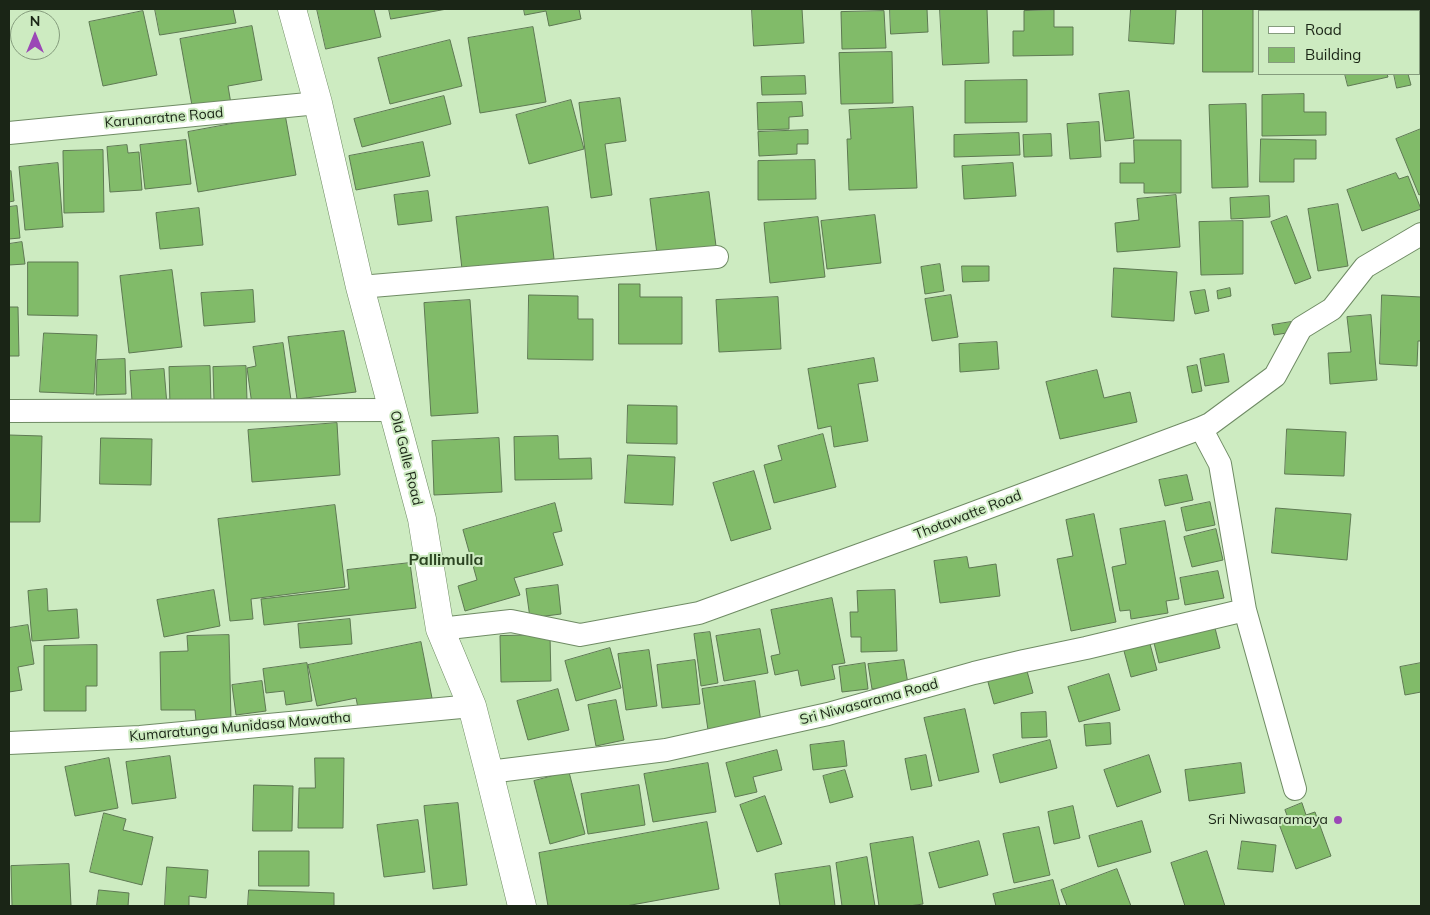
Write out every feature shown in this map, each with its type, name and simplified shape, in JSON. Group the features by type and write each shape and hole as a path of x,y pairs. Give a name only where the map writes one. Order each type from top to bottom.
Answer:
{"highway":[{"name":"Old Galle Road","path":"292,9 318,104 360,287 422,519 440,628 472,706 522,906"}],"street":[{"name":"Karunaratne Road","path":"9,133 318,104"},
{"name":"Thotawatte Road","path":"440,628 510,621 580,635 699,613 908,538 1201,428 1210,424 1275,376 1301,328 1332,309 1365,267 1421,234"},
{"path":"360,287 717,257"},
{"path":"9,412 394,410"},
{"path":"1201,428 1220,464 1245,610 1295,789"},
{"name":"Sri Niwasarama Road","path":"489,772 666,750 828,714 974,673 1245,610"},
{"name":"Kumaratunga Munidasa Mawatha","path":"9,743 140,737 472,706"}],"building":[{"path":"155,9 233,9 236,23 160,35"},
{"path":"317,9 374,9 381,37 326,49"},
{"path":"389,9 447,9 391,19"},
{"path":"524,9 579,9 581,19 549,26 546,11 525,15"},
{"path":"752,9 802,9 804,43 754,46"},
{"path":"890,9 927,9 928,32 891,34"},
{"path":"940,9 987,9 989,63 943,65"},
{"path":"1131,9 1176,9 1174,44 1129,41"},
{"path":"1203,9 1253,9 1253,72 1203,72"},
{"path":"1054,10 1054,27 1073,27 1073,55 1013,56 1013,31 1024,31 1024,11"},
{"path":"143,11 157,75 103,86 89,22"},
{"path":"884,11 886,48 842,49 841,12"},
{"path":"1421,23 1421,67 1420,67"},
{"path":"252,26 262,80 228,86 231,104 193,111 180,39"},
{"path":"533,27 546,102 480,113 468,38"},
{"path":"450,40 462,86 390,104 378,58"},
{"path":"892,52 893,103 841,104 839,53"},
{"path":"1345,75 1387,75 1388,77 1348,86"},
{"path":"1394,75 1408,75 1411,85 1397,88"},
{"path":"805,76 806,94 762,95 761,77"},
{"path":"1027,80 1027,122 965,123 965,81"},
{"path":"1129,91 1134,138 1105,141 1099,94"},
{"path":"1304,94 1304,112 1326,112 1326,135 1262,136 1262,95"},
{"path":"444,96 451,124 362,147 354,119"},
{"path":"620,98 626,141 605,144 612,195 591,198 579,103"},
{"path":"571,100 584,149 529,164 516,115"},
{"path":"802,102 803,116 789,117 789,129 758,130 757,103"},
{"path":"1246,104 1248,187 1212,188 1209,105"},
{"path":"913,107 917,188 849,190 847,139 851,139 849,110"},
{"path":"285,114 296,175 198,192 188,132"},
{"path":"1099,122 1101,157 1070,159 1067,124"},
{"path":"1421,129 1421,194 1419,195 1396,139"},
{"path":"808,130 808,144 797,144 797,154 759,156 758,132"},
{"path":"1019,133 1020,155 954,157 954,135"},
{"path":"1051,134 1052,156 1024,157 1023,135"},
{"path":"1261,139 1316,140 1316,159 1294,159 1294,182 1260,182"},
{"path":"186,140 191,184 145,189 140,145"},
{"path":"1134,140 1181,140 1181,193 1144,193 1144,183 1120,183 1120,163 1134,163"},
{"path":"423,142 430,176 356,190 349,156"},
{"path":"127,145 128,153 139,152 142,190 110,192 107,147"},
{"path":"103,150 104,212 64,213 63,151"},
{"path":"815,160 816,199 758,200 758,161"},
{"path":"58,163 63,227 25,230 19,167"},
{"path":"1013,163 1016,196 964,199 962,166"},
{"path":"11,171 14,201 9,202 9,172"},
{"path":"1396,173 1399,179 1408,176 1421,209 1362,231 1347,190"},
{"path":"428,191 432,221 398,225 394,195"},
{"path":"709,192 716,246 657,254 650,199"},
{"path":"1176,195 1180,247 1117,252 1115,223 1139,220 1137,199"},
{"path":"1269,196 1270,217 1231,219 1230,198"},
{"path":"1338,204 1348,266 1318,271 1308,209"},
{"path":"17,206 20,238 9,239 9,207"},
{"path":"548,207 554,259 462,269 456,217"},
{"path":"199,208 203,245 160,249 156,213"},
{"path":"875,215 881,263 827,269 821,221"},
{"path":"1287,216 1311,278 1295,284 1271,222"},
{"path":"818,217 825,277 770,283 764,223"},
{"path":"1243,221 1243,274 1201,275 1199,222"},
{"path":"22,242 25,264 9,265 9,244"},
{"path":"28,262 78,262 78,316 28,315"},
{"path":"940,264 944,291 925,294 921,267"},
{"path":"962,266 989,266 989,281 963,282"},
{"path":"1114,268 1177,272 1174,321 1112,317"},
{"path":"172,270 182,347 129,353 120,276"},
{"path":"619,284 640,284 640,297 682,297 682,344 619,344"},
{"path":"1230,288 1231,296 1218,299 1217,291"},
{"path":"253,290 255,322 204,326 201,293"},
{"path":"1205,290 1209,311 1195,314 1190,292"},
{"path":"529,295 578,296 578,319 593,319 593,360 528,359"},
{"path":"951,295 958,337 932,341 925,299"},
{"path":"1382,295 1421,297 1421,341 1418,341 1417,366 1380,364"},
{"path":"778,297 781,349 719,352 716,300"},
{"path":"470,300 478,413 431,416 424,303"},
{"path":"9,307 18,307 19,356 9,356"},
{"path":"1371,315 1377,380 1330,384 1328,353 1351,352 1347,317"},
{"path":"1291,322 1293,332 1274,335 1272,325"},
{"path":"344,331 356,392 297,399 288,337"},
{"path":"44,333 97,335 94,394 40,392"},
{"path":"997,342 999,369 960,372 959,344"},
{"path":"283,343 291,400 252,405 247,368 256,366 253,347"},
{"path":"1224,354 1229,382 1205,386 1200,359"},
{"path":"874,358 878,381 858,384 868,441 834,447 831,426 818,429 808,369"},
{"path":"125,359 126,394 96,395 97,360"},
{"path":"1197,365 1202,391 1192,393 1187,367"},
{"path":"210,366 211,405 170,406 169,367"},
{"path":"246,366 247,401 214,402 213,367"},
{"path":"164,369 167,405 132,401 130,371"},
{"path":"1097,370 1104,398 1130,392 1137,422 1060,439 1046,382"},
{"path":"628,405 677,406 677,444 627,443"},
{"path":"337,423 340,475 252,482 248,430"},
{"path":"1287,429 1346,432 1344,476 1285,474"},
{"path":"823,434 836,487 774,503 764,465 782,460 778,446"},
{"path":"9,435 42,436 40,522 9,522"},
{"path":"558,436 559,459 591,458 592,479 515,480 514,437"},
{"path":"101,438 152,439 151,485 100,484"},
{"path":"499,438 502,492 434,495 432,441"},
{"path":"628,455 675,457 673,505 625,503"},
{"path":"754,471 771,529 731,541 713,483"},
{"path":"1187,475 1193,500 1165,506 1159,480"},
{"path":"1210,502 1215,525 1186,531 1181,508"},
{"path":"555,503 562,531 553,533 563,565 514,578 520,595 465,611 458,586 477,580 463,530"},
{"path":"335,505 345,587 251,599 253,619 230,621 218,519"},
{"path":"1276,508 1351,514 1347,560 1272,553"},
{"path":"1094,514 1116,622 1071,631 1057,559 1073,556 1066,520"},
{"path":"1165,521 1179,599 1166,601 1168,613 1131,619 1130,610 1120,611 1112,567 1126,564 1120,529"},
{"path":"1216,529 1223,560 1192,567 1184,537"},
{"path":"967,557 969,568 996,564 1000,596 940,603 934,561"},
{"path":"410,563 416,608 264,625 261,599 349,589 347,570"},
{"path":"1218,571 1224,598 1185,605 1180,578"},
{"path":"558,585 561,614 530,618 526,589"},
{"path":"47,589 48,611 77,609 79,638 32,641 28,591"},
{"path":"214,590 220,626 164,637 157,600"},
{"path":"895,590 897,651 861,652 861,637 851,637 850,612 858,612 857,591"},
{"path":"832,598 845,663 832,665 835,679 801,686 798,670 775,675 771,656 780,654 771,610"},
{"path":"350,619 352,644 300,648 298,624"},
{"path":"28,625 34,664 18,667 22,690 9,692 9,628"},
{"path":"1215,628 1220,648 1159,663 1154,643"},
{"path":"760,629 768,673 724,681 716,636"},
{"path":"710,632 718,683 701,686 694,634"},
{"path":"229,635 231,721 196,721 195,710 161,710 160,652 188,651 187,636"},
{"path":"550,635 551,681 501,682 500,636"},
{"path":"421,642 432,698 359,713 356,698 317,706 308,665"},
{"path":"1150,644 1157,670 1131,677 1124,651"},
{"path":"97,645 97,686 86,686 86,711 44,711 44,646"},
{"path":"610,648 621,688 576,701 565,661"},
{"path":"649,650 657,706 626,710 618,654"},
{"path":"695,660 700,704 662,708 657,665"},
{"path":"904,660 908,684 872,689 868,664"},
{"path":"307,663 312,701 286,705 284,691 266,693 263,669"},
{"path":"865,663 868,689 842,692 839,667"},
{"path":"1421,663 1421,692 1405,695 1400,667"},
{"path":"1027,671 1033,693 994,704 988,682"},
{"path":"1109,674 1120,710 1079,722 1068,687"},
{"path":"262,681 266,711 236,715 232,685"},
{"path":"755,681 761,722 708,730 702,689"},
{"path":"558,689 569,730 528,740 517,701"},
{"path":"616,700 624,740 596,746 588,705"},
{"path":"965,709 979,772 939,781 924,718"},
{"path":"1046,712 1047,737 1022,738 1021,713"},
{"path":"1110,723 1111,744 1086,746 1084,725"},
{"path":"1050,740 1057,768 1000,783 993,755"},
{"path":"844,741 847,766 813,770 810,745"},
{"path":"777,750 782,770 753,777 757,792 735,797 726,763"},
{"path":"926,755 932,786 911,790 905,759"},
{"path":"1149,755 1161,792 1117,807 1104,770"},
{"path":"170,756 176,798 132,804 126,762"},
{"path":"109,758 118,808 75,816 65,767"},
{"path":"315,758 344,758 343,828 298,828 299,788 315,788"},
{"path":"708,763 716,812 653,822 644,774"},
{"path":"1241,763 1245,793 1189,801 1185,770"},
{"path":"845,770 853,797 830,803 823,776"},
{"path":"569,772 585,834 550,844 534,781"},
{"path":"254,785 293,786 292,831 253,831"},
{"path":"639,785 645,825 588,834 581,794"},
{"path":"765,796 782,844 757,852 740,805"},
{"path":"458,803 467,885 433,889 424,806"},
{"path":"1302,803 1306,815 1315,812 1331,856 1296,869 1279,824 1289,821 1285,810"},
{"path":"1073,806 1080,838 1054,844 1048,812"},
{"path":"104,813 126,819 123,830 153,837 142,885 90,872"},
{"path":"418,820 425,872 384,877 377,825"},
{"path":"1142,821 1151,852 1098,867 1089,836"},
{"path":"707,822 719,889 626,906 548,906 539,853"},
{"path":"1039,827 1050,875 1014,883 1003,834"},
{"path":"913,837 923,904 879,906 870,844"},
{"path":"979,841 988,875 939,888 929,853"},
{"path":"1242,841 1276,845 1273,872 1238,869"},
{"path":"259,851 309,851 309,886 259,886"},
{"path":"1207,851 1225,906 1185,906 1171,863"},
{"path":"867,857 875,906 842,906 836,863"},
{"path":"69,864 71,906 12,906 11,866"},
{"path":"830,866 835,906 780,906 775,874"},
{"path":"167,867 208,870 206,898 189,896 189,906 165,906"},
{"path":"1117,869 1131,906 1067,906 1061,890"},
{"path":"1053,880 1060,906 996,906 993,894"},
{"path":"99,890 129,893 128,906 97,906"},
{"path":"249,890 334,893 334,906 248,906"}],"place":[{"name":"Sri Niwasaramaya","path":"1338,820"}],"district":[{"name":"Pallimulla","path":"446,560"}]}
